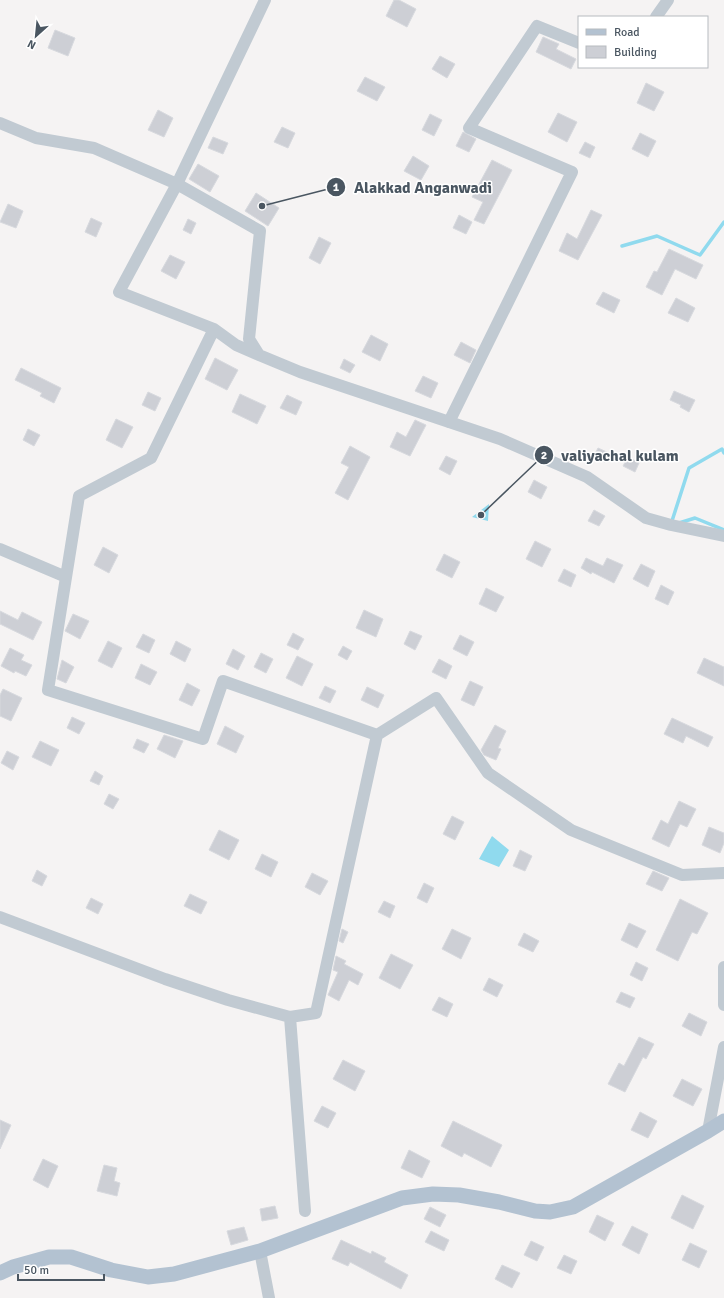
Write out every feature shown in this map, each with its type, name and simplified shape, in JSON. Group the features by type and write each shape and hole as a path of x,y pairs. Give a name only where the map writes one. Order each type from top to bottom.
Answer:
{"main road":[{"path":"0,1273 13,1267 49,1257 71,1257 111,1270 148,1277 174,1274 260,1251 402,1198 433,1194 460,1195 499,1202 535,1211 550,1212 572,1207 724,1121"}],"street":[{"path":"265,0 178,184 120,292 214,329 236,344 300,372 500,439 586,478 646,518 724,536"},
{"path":"657,16 668,0"},
{"path":"449,422 572,172 469,128 537,26 578,43"},
{"path":"0,123 36,138 94,148 178,184 260,231 249,338 259,355"},
{"path":"214,329 151,458 79,496 48,690 203,738 224,681 377,735"},
{"path":"0,549 66,577"},
{"path":"0,917 228,1000 290,1017 316,1013 377,735 436,698 488,774 572,830 682,875 724,874"},
{"path":"724,967 724,1006"},
{"path":"290,1017 305,1211"},
{"path":"708,1131 724,1047"},
{"path":"260,1251 269,1298"}],"water":[{"path":"489,504 488,521 472,517"},
{"path":"492,836 509,850 499,867 479,859"}],"building":[{"path":"394,0 399,0 416,9 407,27 386,16"},
{"path":"55,30 75,38 68,56 48,48"},
{"path":"543,37 559,44 556,49 576,59 571,69 536,52"},
{"path":"440,56 455,64 447,78 432,69"},
{"path":"365,77 385,87 377,101 357,91"},
{"path":"646,83 664,92 654,111 637,103"},
{"path":"158,110 173,118 164,137 148,130"},
{"path":"558,113 577,122 567,142 548,132"},
{"path":"430,114 442,120 434,136 422,130"},
{"path":"282,127 295,133 288,148 274,142"},
{"path":"463,132 476,139 469,152 456,146"},
{"path":"640,133 656,141 648,157 632,149"},
{"path":"213,137 228,143 223,154 208,148"},
{"path":"585,142 595,147 590,158 579,153"},
{"path":"413,156 429,166 421,180 404,171"},
{"path":"492,160 512,170 484,224 474,220 483,202 472,197"},
{"path":"198,164 219,176 210,192 189,179"},
{"path":"256,193 279,208 268,226 245,211"},
{"path":"8,204 23,211 16,228 0,222"},
{"path":"591,210 602,215 578,260 559,251 567,233 577,239"},
{"path":"459,215 472,222 466,234 453,228"},
{"path":"91,218 102,223 96,237 85,232"},
{"path":"188,219 196,223 191,234 183,230"},
{"path":"319,237 331,243 320,264 309,258"},
{"path":"669,249 703,265 696,279 675,269 662,295 646,287 654,271 657,272"},
{"path":"170,255 185,262 176,279 161,271"},
{"path":"603,292 620,300 614,313 596,304"},
{"path":"676,298 695,308 688,322 668,313"},
{"path":"371,335 388,344 380,361 362,352"},
{"path":"461,342 476,350 470,363 454,355"},
{"path":"215,358 238,370 227,390 205,379"},
{"path":"344,359 355,365 350,373 340,368"},
{"path":"21,368 61,388 54,403 40,396 42,393 15,380"},
{"path":"423,376 438,383 431,398 415,391"},
{"path":"674,391 695,400 689,412 680,407 681,405 670,400"},
{"path":"148,392 161,398 155,411 142,405"},
{"path":"240,394 266,406 257,424 232,412"},
{"path":"287,395 302,402 296,415 280,408"},
{"path":"116,419 133,427 122,448 106,440"},
{"path":"415,420 426,425 410,456 390,447 397,432 406,437"},
{"path":"28,429 40,435 34,446 23,440"},
{"path":"350,446 370,457 348,500 335,493 349,467 341,463"},
{"path":"598,448 609,453 605,462 594,456"},
{"path":"446,456 457,461 450,475 439,469"},
{"path":"628,457 639,463 635,472 623,466"},
{"path":"534,480 547,487 541,499 528,492"},
{"path":"594,510 605,516 599,526 588,521"},
{"path":"535,541 551,549 542,567 526,559"},
{"path":"103,547 118,555 109,573 94,565"},
{"path":"444,554 460,562 452,578 436,570"},
{"path":"586,558 603,566 607,558 623,565 614,583 592,572 591,574 581,568"},
{"path":"641,564 655,571 648,587 633,579"},
{"path":"564,569 576,575 571,587 558,581"},
{"path":"661,585 674,592 668,605 655,599"},
{"path":"486,588 504,597 496,612 479,604"},
{"path":"364,610 383,619 376,637 356,628"},
{"path":"0,611 18,620 22,612 42,622 33,640 0,624"},
{"path":"73,614 89,621 80,639 65,631"},
{"path":"410,631 422,636 415,650 404,644"},
{"path":"293,633 304,639 298,650 287,645"},
{"path":"143,634 155,640 149,653 136,647"},
{"path":"460,635 474,642 467,656 453,649"},
{"path":"108,641 122,648 112,668 98,661"},
{"path":"176,641 191,649 185,662 170,654"},
{"path":"343,646 352,651 347,660 338,655"},
{"path":"10,648 24,655 21,660 32,665 26,676 15,671 14,673 1,666"},
{"path":"233,649 245,656 238,670 226,664"},
{"path":"261,653 273,659 266,673 254,667"},
{"path":"297,656 313,664 302,686 286,678"},
{"path":"704,658 724,667 724,686 697,673"},
{"path":"439,659 452,666 446,679 432,672"},
{"path":"62,660 74,667 66,683 57,679"},
{"path":"141,664 157,672 150,685 135,678"},
{"path":"470,681 483,687 474,706 461,700"},
{"path":"187,683 200,690 192,706 179,700"},
{"path":"325,686 336,691 330,703 319,698"},
{"path":"367,687 384,695 378,708 361,700"},
{"path":"3,689 22,698 11,721 0,716 0,695"},
{"path":"72,717 85,723 79,734 67,728"},
{"path":"672,718 713,737 708,747 686,736 683,743 664,734"},
{"path":"495,725 506,731 498,748 501,749 496,760 484,755 481,750"},
{"path":"225,726 244,736 236,753 217,744"},
{"path":"164,735 183,741 175,758 157,749"},
{"path":"137,739 149,744 144,753 133,748"},
{"path":"40,741 59,750 51,766 32,757"},
{"path":"7,751 19,757 13,770 1,763"},
{"path":"95,771 103,776 99,785 90,781"},
{"path":"109,794 119,799 113,809 104,804"},
{"path":"679,801 696,809 687,827 680,824 669,847 652,839 661,820 668,824"},
{"path":"452,816 464,822 455,840 443,834"},
{"path":"709,827 724,833 724,843 720,853 702,845"},
{"path":"219,830 239,840 229,860 209,850"},
{"path":"520,850 532,856 525,871 513,866"},
{"path":"262,854 278,862 271,877 255,869"},
{"path":"37,870 47,876 42,886 32,881"},
{"path":"653,871 669,878 662,891 646,884"},
{"path":"312,873 328,881 320,895 305,887"},
{"path":"424,883 434,888 427,903 417,898"},
{"path":"190,894 207,902 201,914 184,906"},
{"path":"91,898 103,904 98,914 86,908"},
{"path":"680,899 708,913 697,934 692,932 678,961 656,950"},
{"path":"384,901 395,906 390,918 378,912"},
{"path":"629,923 646,931 637,948 621,940"},
{"path":"342,929 348,932 343,943 339,941"},
{"path":"452,929 471,938 461,959 442,949"},
{"path":"524,933 539,941 533,952 518,945"},
{"path":"391,954 413,965 400,989 379,978"},
{"path":"336,956 346,961 344,964 363,974 358,985 349,980 339,1001 328,995 338,972 333,970"},
{"path":"636,962 648,968 642,981 630,975"},
{"path":"489,978 503,985 497,997 483,990"},
{"path":"621,992 635,998 630,1008 616,1002"},
{"path":"439,997 453,1004 447,1017 432,1010"},
{"path":"689,1013 707,1022 701,1036 682,1026"},
{"path":"639,1037 654,1044 646,1059 643,1057 625,1092 608,1084 619,1063 624,1066"},
{"path":"343,1060 365,1071 355,1091 333,1079"},
{"path":"682,1079 702,1089 693,1106 673,1096"},
{"path":"322,1106 336,1113 328,1128 314,1121"},
{"path":"640,1112 657,1121 648,1138 631,1130"},
{"path":"0,1120 11,1125 0,1149"},
{"path":"453,1121 502,1145 491,1167 464,1153 462,1157 441,1146"},
{"path":"409,1150 430,1161 422,1178 401,1168"},
{"path":"43,1159 58,1166 48,1188 33,1180"},
{"path":"104,1165 117,1168 114,1181 120,1183 117,1196 97,1191"},
{"path":"682,1195 704,1206 693,1229 671,1218"},
{"path":"275,1206 278,1218 262,1221 260,1209"},
{"path":"430,1207 446,1215 440,1227 424,1219"},
{"path":"597,1215 614,1223 605,1241 589,1232"},
{"path":"632,1226 648,1234 639,1254 622,1245"},
{"path":"244,1227 248,1240 231,1245 227,1231"},
{"path":"431,1231 449,1240 444,1251 425,1242"},
{"path":"341,1240 371,1254 372,1251 386,1258 384,1262 408,1275 401,1289 350,1262 348,1266 332,1259"},
{"path":"531,1241 544,1247 537,1261 524,1255"},
{"path":"690,1243 707,1251 699,1268 682,1260"},
{"path":"564,1255 577,1261 571,1274 557,1268"},
{"path":"502,1265 520,1273 512,1288 495,1279"}],"waterway":[{"path":"622,246 657,236 700,255 724,222"},
{"path":"671,524 689,468 722,449 724,453"},
{"path":"679,523 695,518 724,530"}],"place":[{"name":"Alakkad Anganwadi","path":"262,206"},
{"name":"valiyachal kulam","path":"481,515"}]}
